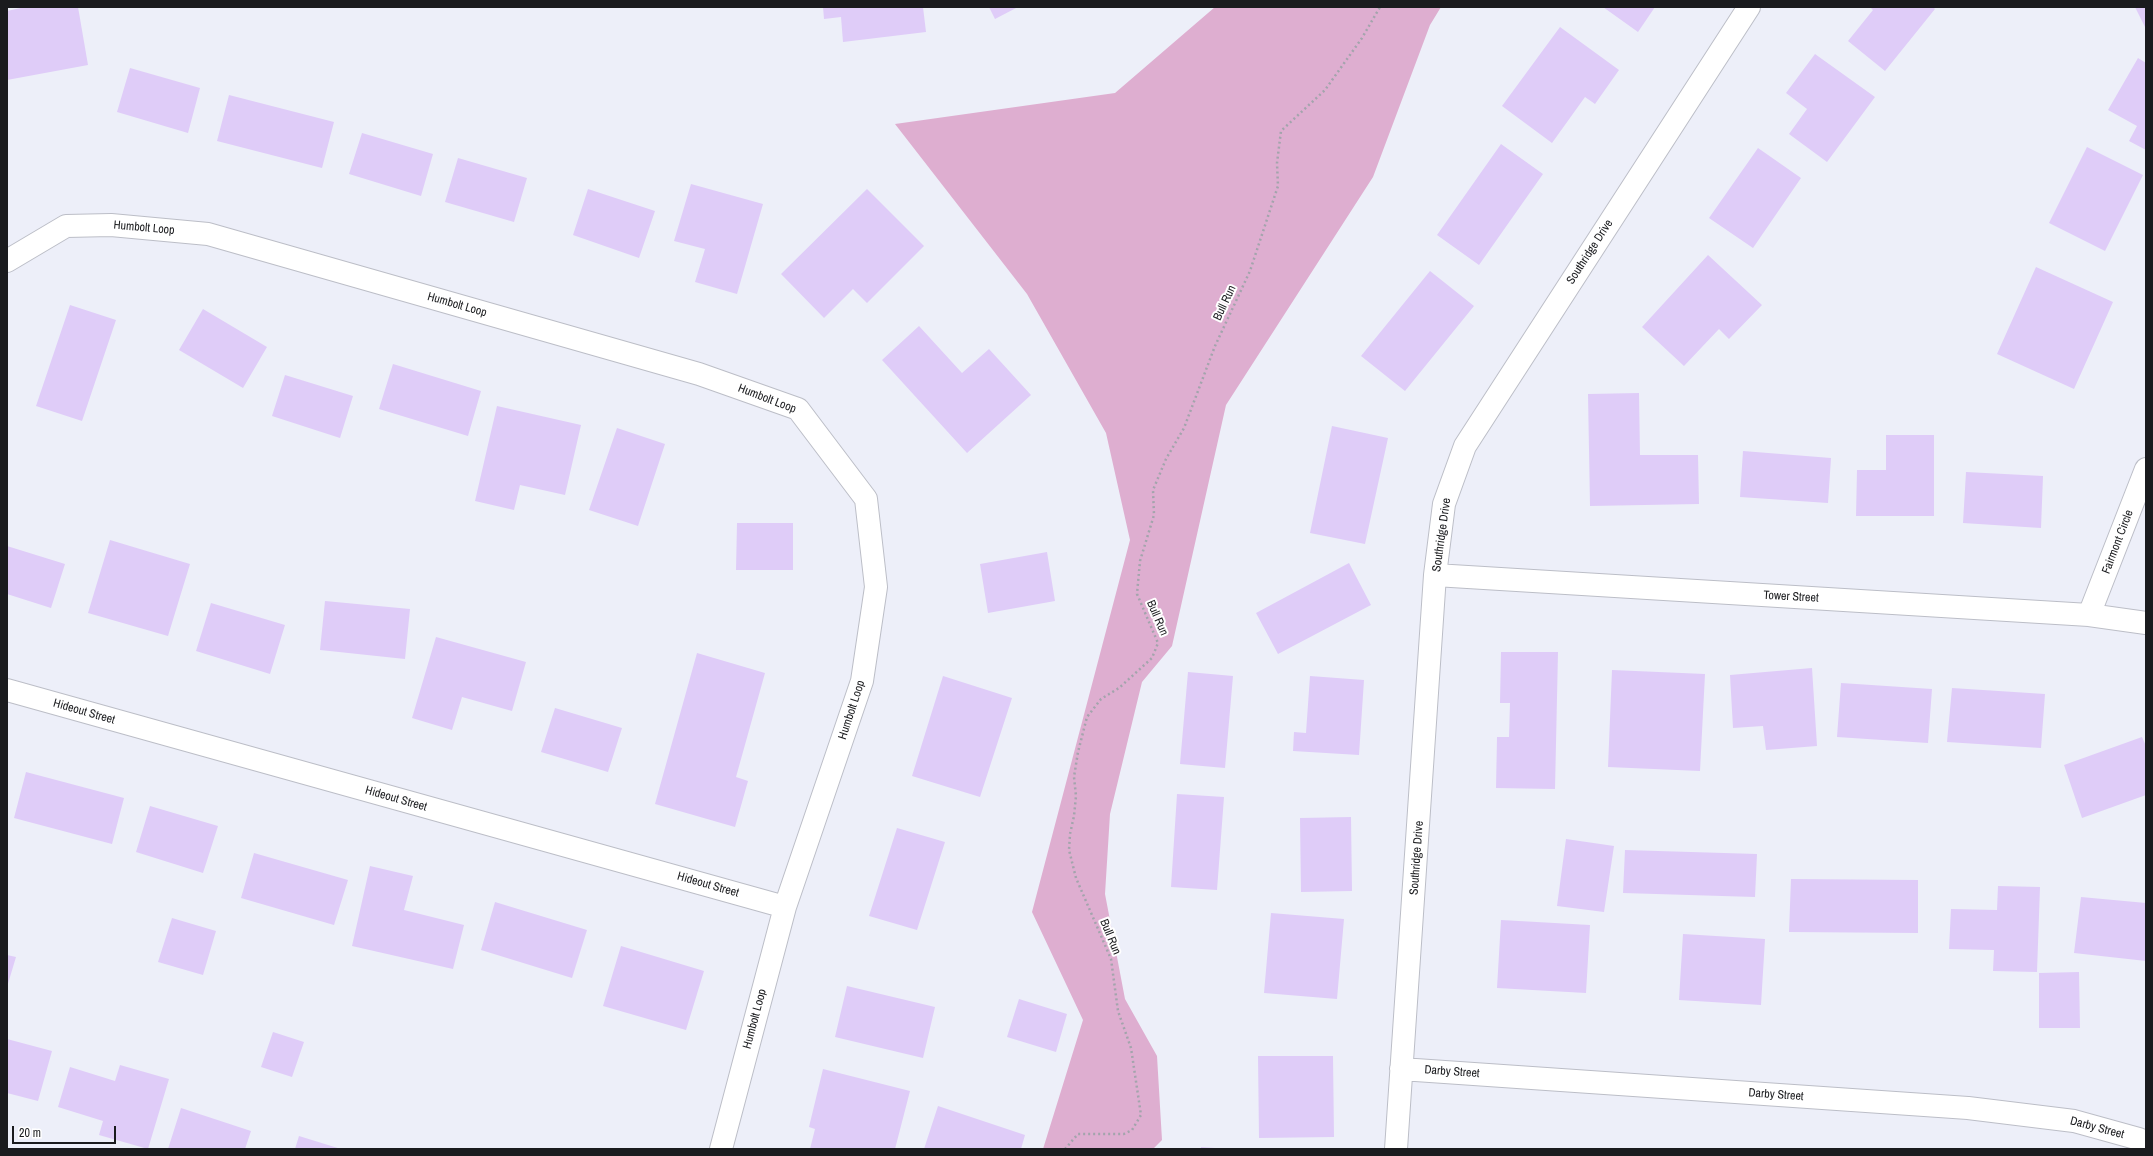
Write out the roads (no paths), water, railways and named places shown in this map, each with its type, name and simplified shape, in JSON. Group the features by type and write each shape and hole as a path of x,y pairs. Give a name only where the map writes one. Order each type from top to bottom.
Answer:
{"street":[{"name":"Southridge Drive","path":"1396,1149 1435,575 1444,504 1465,446 1748,7"},
{"name":"Humbolt Loop","path":"7,261 66,226 111,225 208,234 699,374 798,409 866,498 876,587 862,681 785,907 721,1149"},
{"name":"Fairmont Circle","path":"2089,615 2146,469"},
{"name":"Tower Street","path":"1435,575 2089,615 2146,622"},
{"name":"Hideout Street","path":"7,690 785,907"},
{"name":"Darby Street","path":"1401,1069 1968,1108 2074,1121 2139,1139 2146,1144"}]}
